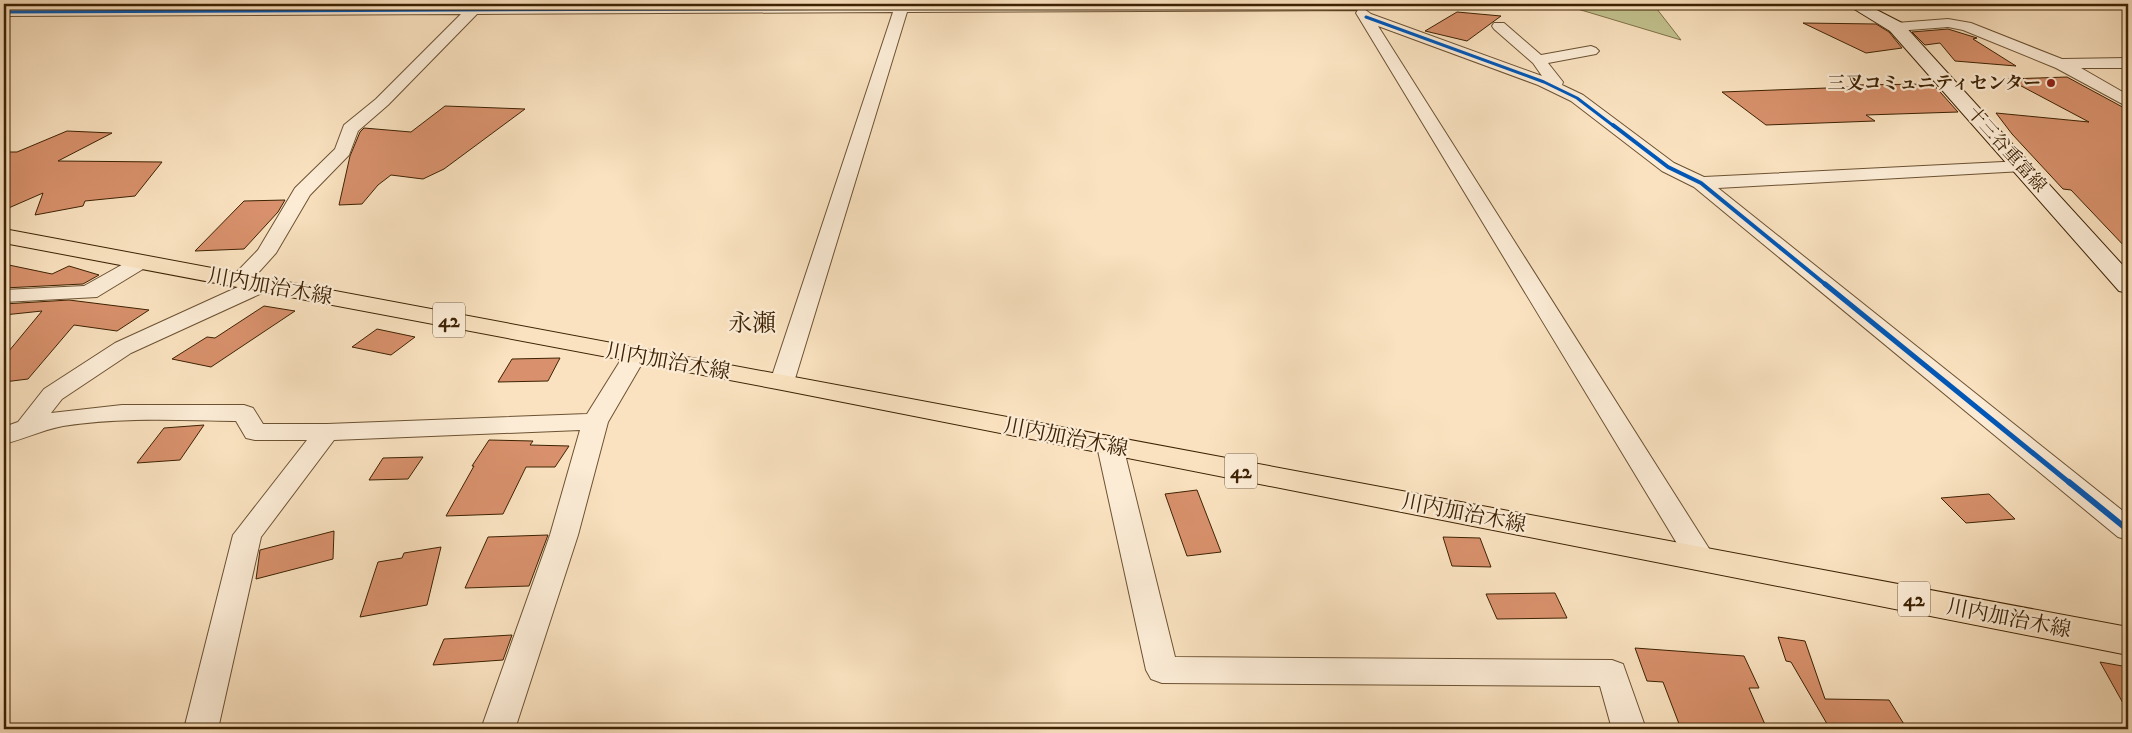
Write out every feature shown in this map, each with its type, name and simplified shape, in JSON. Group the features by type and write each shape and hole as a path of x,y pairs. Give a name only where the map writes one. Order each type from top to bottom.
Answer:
{"main road":[{"name":"十三谷重富線","path":"1854,4 1896,28 2023,166 2127,284"},
{"name":"川内加治木線","path":"4,236 782,382 2128,641"}],"street":[{"path":"29,424 53,394 123,348 252,282 266,253 302,192 343,151 350,129 382,102 476,6"},
{"path":"4,12 476,6 1360,9 1554,86 1577,98 1668,167 1701,183 2128,530"},
{"path":"782,382 902,6"},
{"path":"1360,9 1700,558"},
{"path":"1896,28 1948,23 1966,26 2086,76 2128,102"},
{"path":"1499,26 1538,60 1555,82 1554,86"},
{"path":"1538,60 1591,51"},
{"path":"2060,64 2128,63"},
{"path":"1701,183 2023,166"},
{"path":"4,296 89,292 141,262"},
{"path":"498,729 564,535 595,422 635,355"},
{"path":"4,436 29,424 88,414 244,413 255,432 327,432 595,422"},
{"path":"201,729 247,535 327,432"},
{"path":"1110,446 1162,670 1612,673 1629,729"}],"green space":[{"path":"1561,4 1653,4 1681,40"}],"building":[{"path":"1457,12 1501,16 1467,41 1425,31"},
{"path":"1803,23 1876,24 1889,32 1902,48 1866,53"},
{"path":"1948,29 1977,38 1973,39 2016,66 1955,61 1940,43 1925,45 1912,32"},
{"path":"2067,77 2128,110 2128,250 2071,190 2063,189 2012,134 1996,113 2089,122 2008,79"},
{"path":"1933,84 1958,112 1866,115 1875,121 1766,125 1722,92 1853,87 1850,85"},
{"path":"445,106 525,109 444,169 423,179 391,175 378,185 362,204 339,205 350,156 360,132 364,128 411,132"},
{"path":"67,131 112,133 58,161 162,162 135,196 85,201 83,206 35,215 43,193 4,210 4,152 17,152"},
{"path":"285,200 278,212 244,249 195,251 244,201"},
{"path":"4,264 52,274 69,266 99,275 83,284 4,288"},
{"path":"69,300 149,310 117,331 74,325 28,379 4,382 4,357 42,311 4,315 4,304"},
{"path":"264,306 295,311 211,367 172,359 207,337 215,338"},
{"path":"377,329 415,337 391,355 352,347"},
{"path":"560,358 548,381 498,382 512,359"},
{"path":"204,425 180,460 137,463 164,428"},
{"path":"489,440 533,441 530,445 569,446 555,467 526,467 503,514 446,516 474,466 472,466"},
{"path":"423,457 408,479 369,480 383,458"},
{"path":"1197,490 1221,552 1187,556 1165,494"},
{"path":"1989,494 2015,519 1966,523 1941,498"},
{"path":"334,531 333,559 256,579 260,550"},
{"path":"548,535 529,586 465,588 488,537"},
{"path":"1443,537 1480,538 1491,567 1452,566"},
{"path":"441,547 427,605 360,617 378,562 402,558 404,553"},
{"path":"1555,593 1567,618 1497,619 1486,594"},
{"path":"512,635 503,660 433,665 444,639"},
{"path":"1778,637 1805,641 1825,699 1889,700 1907,729 1830,729 1791,662 1786,661"},
{"path":"1635,648 1744,656 1759,688 1749,688 1767,729 1681,729 1663,682 1647,681"},
{"path":"2100,662 2128,667 2128,712"}],"cycle path":[{"path":"4,12 1359,6"},
{"path":"1366,17 1544,82 1577,98 1668,167 1701,183 2128,530"}],"place":[{"name":"三叉コミュニティセンター","path":"2051,83"}],"district":[{"name":"永瀬","path":"752,323"}]}
